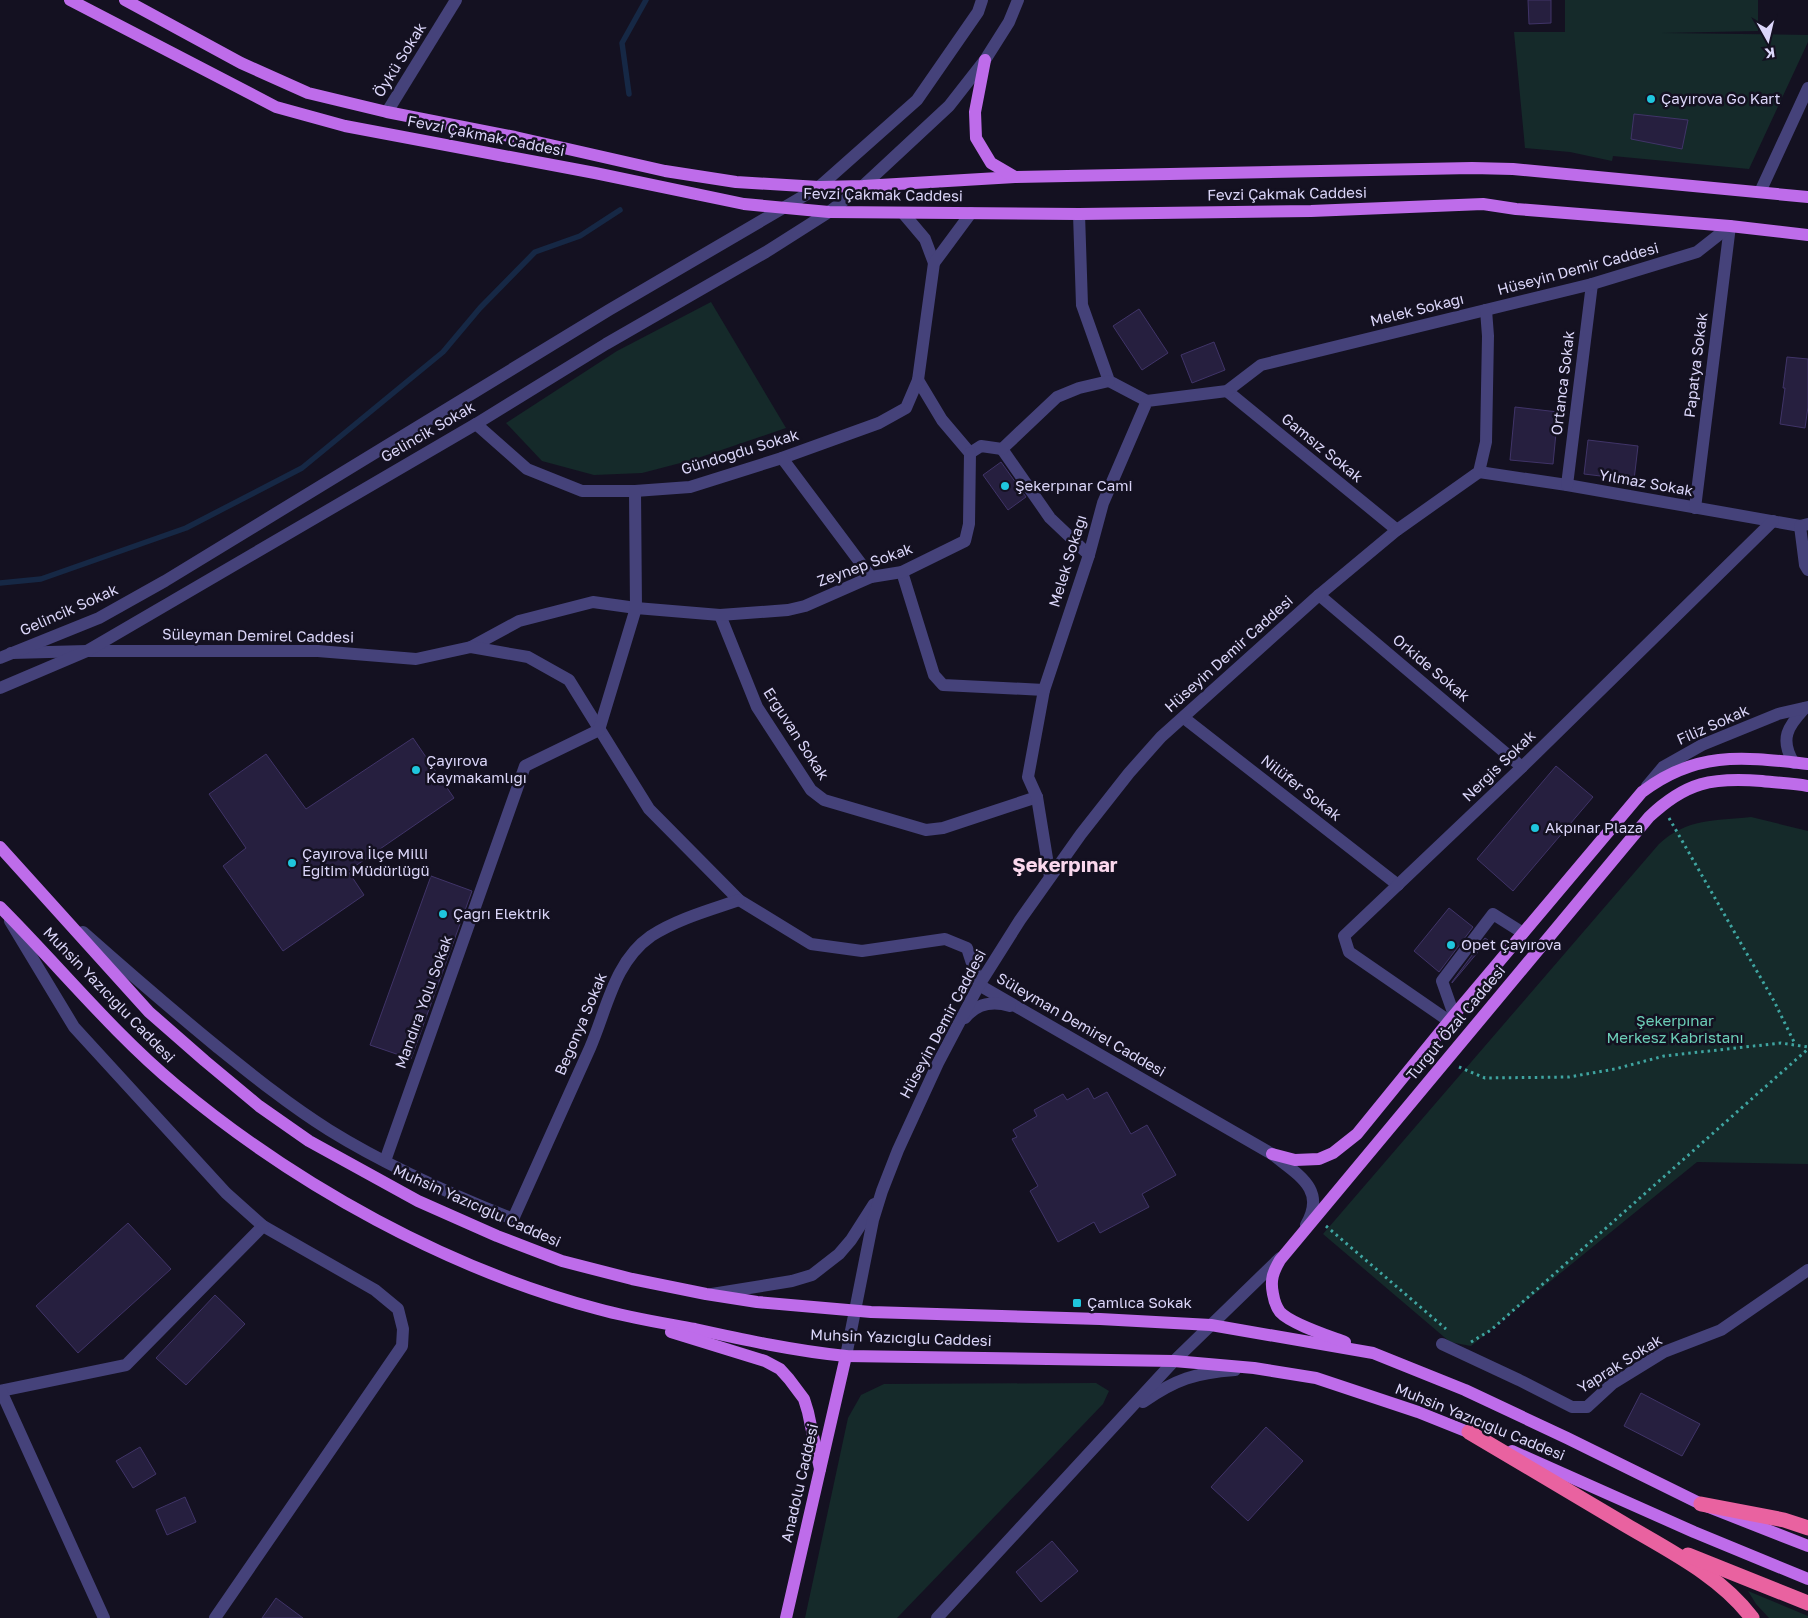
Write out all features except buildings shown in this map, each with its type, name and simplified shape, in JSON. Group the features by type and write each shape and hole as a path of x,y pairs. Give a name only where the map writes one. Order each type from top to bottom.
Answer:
{"highway":[{"path":"1469,1432 1712,1578 1740,1601 1752,1618"},
{"path":"1701,1504 1784,1520 1808,1528"},
{"path":"1652,1541 1808,1604"}],"main road":[{"name":"Fevzi Çakmak Caddesi","path":"70,0 268,103 310,117 345,126 594,173 744,204 829,212 1079,214 1310,211 1484,204 1516,209 1730,226"},
{"name":"Fevzi Çakmak Caddesi","path":"125,0 241,63 308,93 387,112 514,137 665,171 736,182 819,187 1016,177 1472,168 1513,169 1760,192"},
{"path":"985,60 976,112 976,138 990,163 1016,177"},
{"path":"1760,192 1808,197"},
{"path":"1730,226 1808,235"},
{"name":"Turgut Özal Caddesi","path":"1272,1154 1295,1160 1319,1159 1333,1153 1357,1134 1451,1018 1642,792 1656,781 1692,764 1712,760 1731,758 1808,764"},
{"name":"Turgut Özal Caddesi","path":"1373,1353 1294,1322 1280,1312 1274,1299 1271,1285 1273,1271 1295,1242 1649,817 1662,805 1679,793 1696,785 1718,780 1736,779 1808,786"},
{"name":"Muhsin Yazıcığlu Caddesi","path":"0,847 149,1012 204,1061 259,1106 309,1141 418,1201 497,1236 562,1261 632,1280 706,1294 855,1311 1100,1319 1210,1325 1373,1353 1473,1394 1701,1504 1808,1546"},
{"name":"Muhsin Yazıcığlu Caddesi","path":"2,909 127,1040 169,1079 280,1164 393,1229 456,1259 559,1298 600,1310 807,1352 846,1356 1174,1361 1254,1368 1316,1378 1418,1412 1469,1432 1694,1532 1808,1579"},
{"path":"600,1310 765,1361 780,1369 790,1379 804,1399 820,1469"},
{"name":"Anadolu Caddesi","path":"786,1618 846,1356"}],"street":[{"name":"Öykü Sokak","path":"387,112 456,0"},
{"name":"Gelincik Sokak","path":"6,656 99,618 165,581 609,310 819,187 917,100 978,12 982,0"},
{"name":"Gelincik Sokak","path":"0,688 86,651 476,424 606,344 766,252 829,212 863,186 949,106 985,60 1009,22 1018,0"},
{"path":"1760,192 1808,88"},
{"path":"903,213 925,239 934,263"},
{"path":"934,263 971,213"},
{"path":"1079,214 1082,305 1109,381"},
{"name":"Hüseyin Demir Caddesi","path":"846,1356 874,1220 882,1191 898,1150 979,985 1020,920 1081,834 1129,773 1161,737 1318,595 1397,530 1478,472 1486,442 1488,336 1486,310 1592,284 1697,252 1730,226"},
{"name":"Papatya Sokak","path":"1695,508 1730,226"},
{"name":"Gündoğdu Sokak","path":"476,424 526,469 582,491 635,491 690,487 782,458 879,423 906,408 918,380 934,263"},
{"name":"Ortanca Sokak","path":"1567,485 1592,284"},
{"name":"Melek Sokağı","path":"1227,391 1260,365 1486,310"},
{"path":"918,380 942,420 970,453 981,446 1002,449 1050,518 1089,555"},
{"path":"1002,449 1057,397 1079,388 1109,381 1147,401 1227,391"},
{"name":"Gamsız Sokak","path":"1227,391 1397,530"},
{"name":"Melek Sokağı","path":"1050,877 1037,798 1028,778 1044,690 1089,555 1103,503 1147,401"},
{"name":"Zeynep Sokak","path":"471,647 519,621 593,602 636,608 720,615 788,610 805,606 871,577 902,572 964,541 969,524 970,453"},
{"path":"782,458 871,577"},
{"name":"Yılmaz Sokak","path":"1478,472 1804,525"},
{"path":"599,730 636,608 635,491"},
{"name":"Nergis Sokak","path":"1451,1018 1349,952 1344,936 1522,767 1773,521"},
{"path":"1804,525 1805,565 1808,570"},
{"path":"902,572 934,675 943,685 1044,690"},
{"name":"Orkide Sokak","path":"1318,595 1522,767"},
{"name":"Erguvan Sokak","path":"720,615 757,707 811,790 824,800 926,830 943,828 1037,798"},
{"name":"Süleyman Demirel Caddesi","path":"6,656 86,651 318,651 416,659 471,647 528,657 569,680 650,809 739,900 810,944 862,951 945,939 967,948 979,985 1272,1154 1305,1181 1313,1197 1312,1214 1295,1242 1174,1361 1126,1413"},
{"path":"1794,763 1787,752 1787,735 1790,724 1807,707"},
{"name":"Filiz Sokak","path":"1642,792 1663,767 1702,745 1778,714 1807,707"},
{"name":"Nilüfer Sokak","path":"1184,718 1398,885"},
{"name":"Mandıra Yolu Sokak","path":"385,1161 525,766 599,730"},
{"name":"Begonya Sokak","path":"513,1219 595,1037 611,991 628,958 651,936 686,919 739,900"},
{"path":"2,909 74,1026 226,1193 263,1226 375,1290 398,1309 403,1329 402,1346 215,1618"},
{"name":"Muhsin Yazıcığlu Caddesi","path":"56,909 165,1004 279,1096 329,1130 450,1194 513,1219"},
{"path":"1451,1018 1442,981 1493,914 1523,933"},
{"path":"955,1031 968,1014 977,1007 987,1003 998,1003 1022,1010"},
{"path":"706,1294 792,1281 812,1275 839,1254 851,1240 882,1191"},
{"path":"104,1618 1,1391 126,1365 263,1226"},
{"name":"Yaprak Sokak","path":"1442,1344 1572,1407 1587,1406 1612,1384 1664,1352 1721,1330 1808,1270"},
{"path":"937,1618 1126,1413 1168,1385 1186,1378 1208,1372 1254,1368"}],"path":[{"path":"1662,805 1774,1001 1795,1045"},
{"path":"1445,1062 1485,1078 1569,1077 1615,1069 1664,1056 1781,1043 1808,1048"},
{"path":"1464,1341 1471,1342 1491,1330 1808,1048"},
{"path":"1316,1218 1451,1333"}],"green space":[{"name":"Çayırova Go Kart","path":"1565,0 1758,0 1758,31 1662,33 1808,35 1808,42 1749,169 1613,156 1612,161 1570,152 1525,148 1514,32 1565,32"},
{"path":"711,302 786,428 692,460 642,473 594,475 542,461 506,423 617,351"},
{"name":"Şekerpınar Merkesz Kabristanı","path":"1751,817 1808,831 1808,1164 1697,1162 1471,1346 1450,1342 1323,1234 1659,844 1680,829 1691,825 1713,820"},
{"path":"1096,1383 1109,1391 1103,1404 897,1618 805,1618 848,1418 861,1395 884,1384"},
{"path":"1748,1591 1808,1616 1808,1618 1769,1618 1756,1604"}],"waterway":[{"path":"629,94 622,43 646,0"},
{"path":"0,583 41,579 186,528 302,468 443,352 480,308 535,252 580,236 620,210"}],"place":[{"name":"Çayırova Go Kart","path":"1651,99"},
{"name":"Şekerpınar Cami","path":"1005,486"},
{"name":"Çayırova Kaymakamlığı","path":"416,770"},
{"name":"Akpınar Plaza","path":"1535,828"},
{"name":"Çayırova İlçe Milli Eğitim Müdürlüğü","path":"292,863"},
{"name":"Çağrı Elektrik","path":"443,914"},
{"name":"Opet Çayırova","path":"1451,945"},
{"name":"Çamlıca Sokak","path":"1077,1303"}],"district":[{"name":"Şekerpınar","path":"1065,865"}]}
